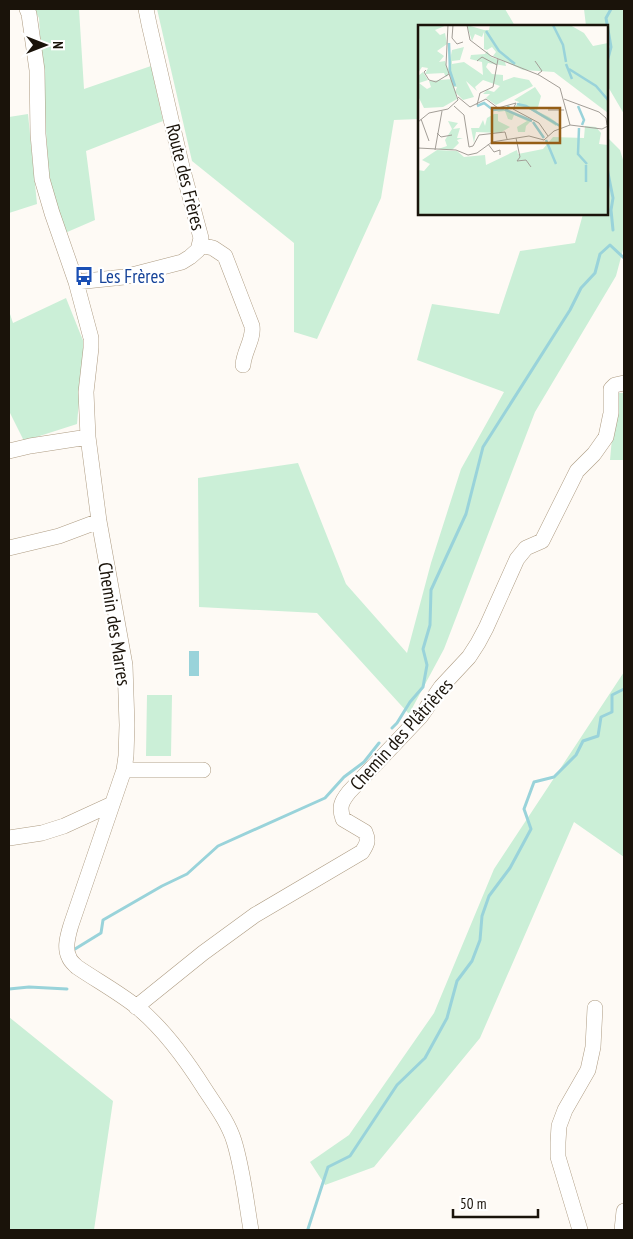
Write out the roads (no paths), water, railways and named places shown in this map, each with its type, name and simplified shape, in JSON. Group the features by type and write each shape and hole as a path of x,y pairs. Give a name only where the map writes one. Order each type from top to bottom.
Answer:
{"street":[{"name":"Chemin des Marres","path":"27,9 37,70 38,134 42,179 76,282 91,338 92,348 86,392 88,436 99,521 125,666 127,725 124,770 71,925 67,952 69,958 77,967 136,1007 161,1030 188,1062 214,1102 234,1141 252,1230"},
{"name":"Route des Frères","path":"76,282 124,277 182,262 198,250 200,245 201,238 182,167 146,9"},
{"path":"200,245 213,248 225,256 252,326 252,337 243,359 243,365"},
{"name":"Chemin des Plâtrières","path":"136,1007 242,923 362,852 367,845 366,832 343,819 340,810 342,800 422,716 441,688 478,644 517,559 526,548 542,541 578,471 594,454 606,437 611,413 611,389 614,385 624,383"},
{"path":"9,451 88,436"},
{"path":"9,548 59,536 99,521"},
{"path":"124,770 203,770"},
{"path":"9,838 42,833 64,826 112,804"},
{"path":"580,1230 558,1157 558,1142 565,1110 588,1070 593,1047 595,1008"},
{"path":"622,1230 624,1211"}],"water":[{"path":"189,651 199,651 199,676 189,676"}],"waterway":[{"path":"607,25 606,18 611,9"},
{"path":"608,30 611,47 608,58"},
{"path":"608,173 613,198 611,210 613,230"},
{"path":"392,728 423,687 427,665 423,649 430,625 431,590 466,514 483,447 570,310 581,288 595,273 600,254 610,245 624,258"},
{"path":"308,1229 328,1167 350,1156 397,1085 425,1058 447,1018 457,981 472,961 480,940 482,916 489,896 510,868 531,829 524,809 534,782 554,777 576,755 583,741 598,736 601,717 612,712 612,695 624,689"},
{"path":"75,949 101,933 103,920 187,874 218,846 325,798 344,777 364,762 379,743"},
{"path":"9,989 29,987 67,989"}],"place":[{"name":"Les Frères","path":"84,276"}]}
